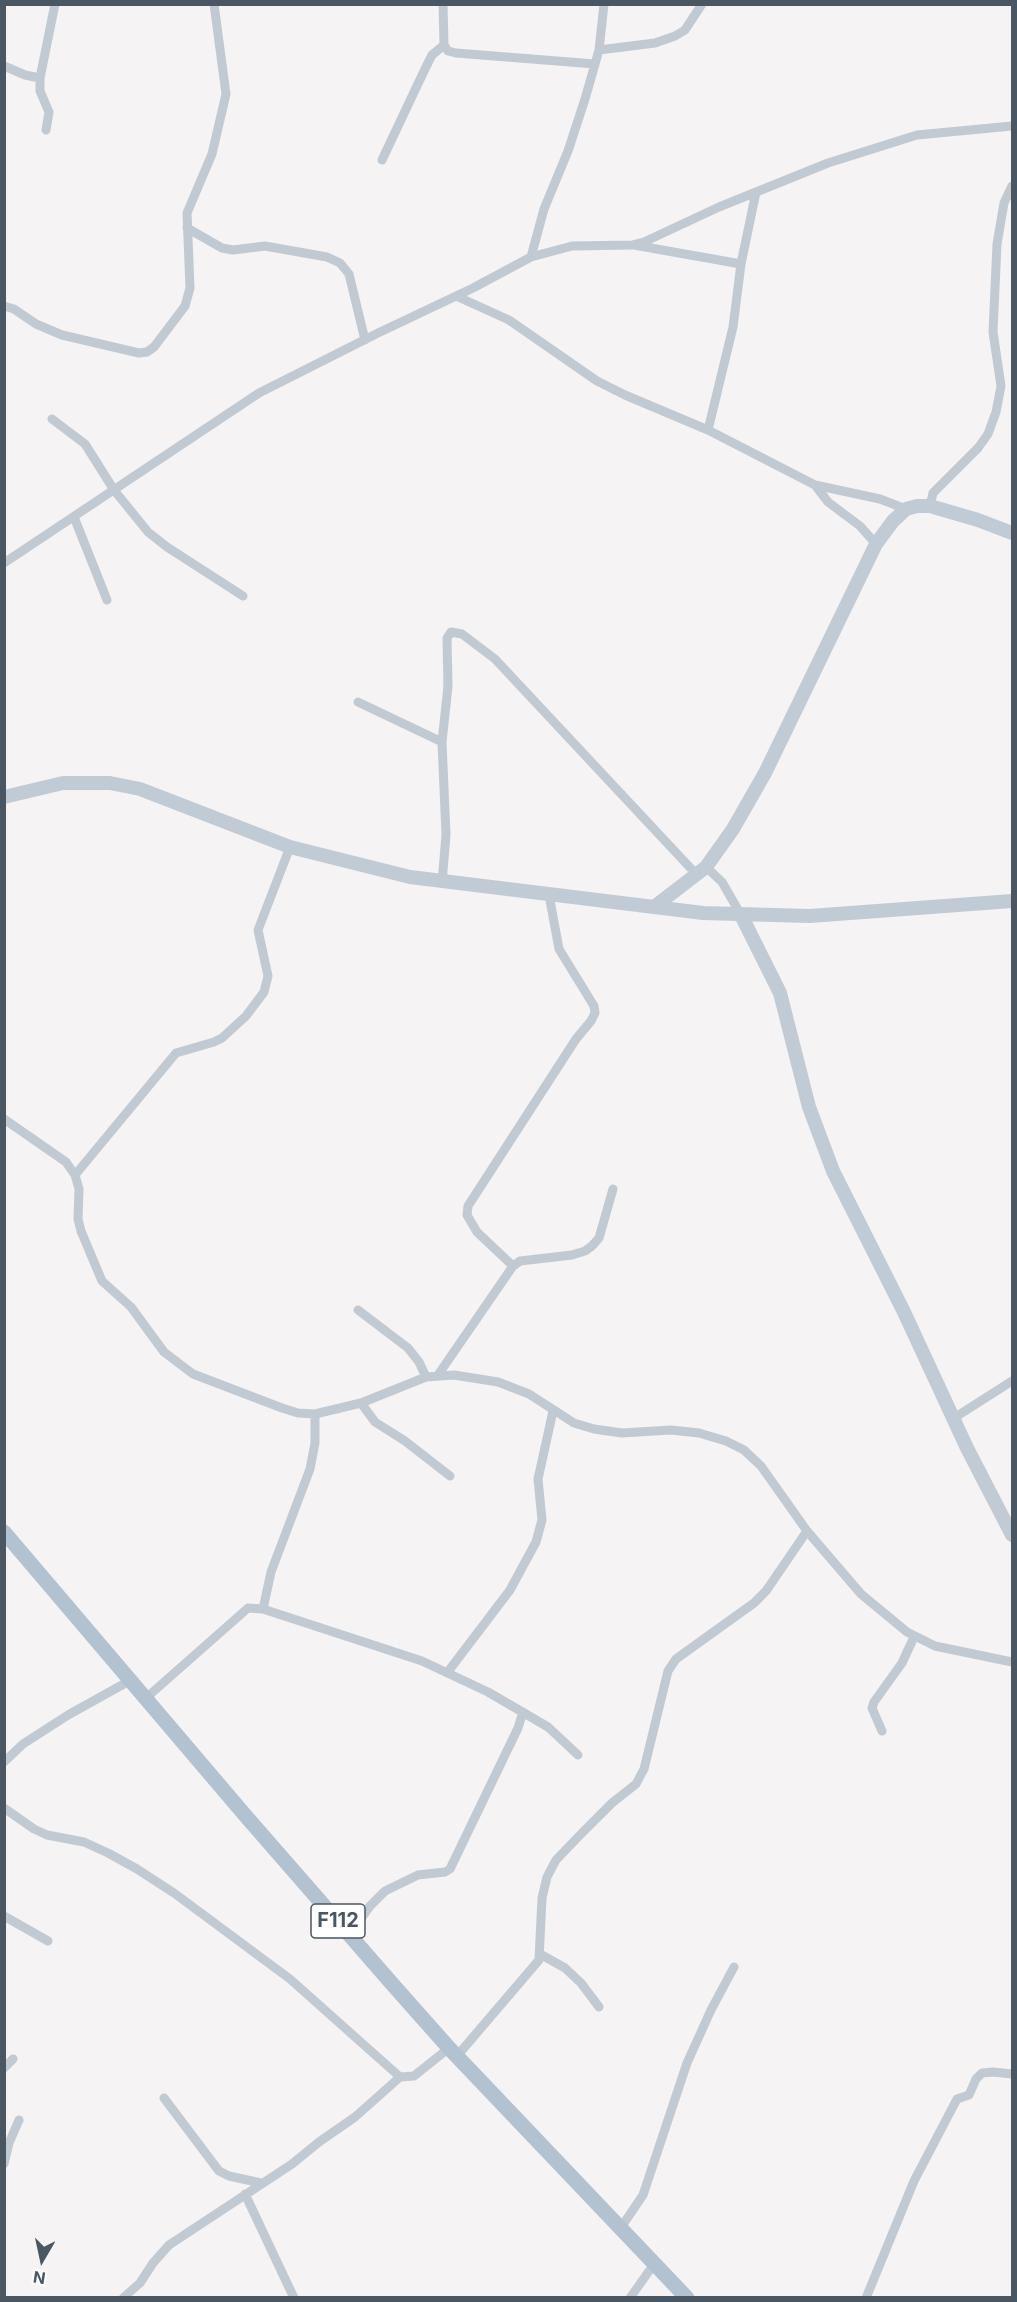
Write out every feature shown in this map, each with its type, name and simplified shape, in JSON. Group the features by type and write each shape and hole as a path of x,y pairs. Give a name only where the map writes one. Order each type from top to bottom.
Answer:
{"main road":[{"name":"F112","path":"4,1532 349,1935 453,2052 687,2298"}],"street":[{"path":"46,130 49,112 40,91 40,78 56,4"},
{"path":"4,306 62,335 139,353 147,352 160,340 185,306 189,297 187,213 212,153 226,94 214,4"},
{"path":"443,4 444,45 448,51 595,64"},
{"path":"531,257 544,210 568,151 595,64 599,50 604,4"},
{"path":"599,50 656,43 675,36 685,30 702,4"},
{"path":"382,160 432,56 444,45"},
{"path":"4,66 25,75 40,78"},
{"path":"632,244 652,238 828,163 917,135 1012,126"},
{"path":"930,506 933,493 978,448 988,434 996,412 1001,386 993,332 996,256 1000,219 1012,186"},
{"path":"708,430 733,327 741,264 756,192"},
{"path":"187,228 222,248 233,250 265,246 327,257 340,263 349,274 364,340"},
{"path":"4,563 259,393 531,257 572,246 632,244 741,264"},
{"path":"456,296 509,320 597,381 708,430 815,485 880,499 906,509"},
{"path":"52,419 85,444 114,490 148,532 167,547 243,596"},
{"path":"815,485 828,502 860,526 876,544"},
{"path":"654,907 702,871 733,829 765,773 876,544 906,509 930,506 1012,533"},
{"path":"74,517 107,600"},
{"path":"442,883 446,835 442,742 448,686 447,638 452,632 462,634 495,659 702,871 722,882 733,898 780,993 808,1107 833,1171 1012,1535"},
{"path":"358,702 442,742"},
{"path":"4,797 63,783 110,783 140,789 290,847 410,877 442,883 654,907 741,915 810,916 1012,901"},
{"path":"75,1175 176,1053 222,1038 246,1016 264,992 268,976 258,930 290,847"},
{"path":"513,1266 477,1232 467,1215 468,1206 595,1013 594,1006 559,949 549,895"},
{"path":"4,1119 66,1162 75,1175 81,1232 102,1281 131,1307 165,1352 193,1374 282,1408 298,1413 315,1414 361,1403 426,1377 454,1375 498,1382 529,1394 574,1423 594,1429 622,1433 671,1430 699,1433 726,1441 744,1450 761,1466 807,1531 861,1594 914,1637 935,1646 1012,1662"},
{"path":"438,1375 513,1266 520,1261 585,1251 599,1238 613,1189"},
{"path":"358,1310 408,1348 419,1362 426,1377"},
{"path":"954,1418 1012,1381"},
{"path":"361,1403 375,1422 405,1441 450,1476"},
{"path":"447,1673 510,1590 526,1565 536,1542 542,1520 538,1479 553,1411"},
{"path":"263,1609 278,1549 310,1469 315,1443 315,1414"},
{"path":"123,2298 140,2283 153,2263 169,2246 292,2164 354,2117 400,2077 414,2076 453,2052 512,1994 539,1960 542,1898 547,1877 556,1860 612,1803 636,1784 644,1769 668,1671 676,1659 754,1603 766,1591 807,1531"},
{"path":"146,1698 248,1608 263,1609 422,1661 488,1692 548,1727 578,1755"},
{"path":"882,1731 872,1708 874,1702 902,1662 914,1637"},
{"path":"4,1762 23,1744 130,1680"},
{"path":"349,1935 370,1906 385,1891 418,1875 445,1872 450,1869 518,1728 523,1712"},
{"path":"4,1808 40,1832 84,1842 108,1853 174,1893 290,1979 400,2077"},
{"path":"4,1916 48,1941"},
{"path":"540,1954 565,1968 581,1983 599,2007"},
{"path":"620,2229 643,2195 687,2062 734,1967"},
{"path":"4,2068 13,2059"},
{"path":"866,2298 914,2181 957,2099 969,2095 976,2079 982,2073 1012,2074"},
{"path":"164,2097 219,2171 229,2176 261,2183"},
{"path":"4,2164 19,2120"},
{"path":"245,2194 294,2298"},
{"path":"630,2298 654,2264"}]}
